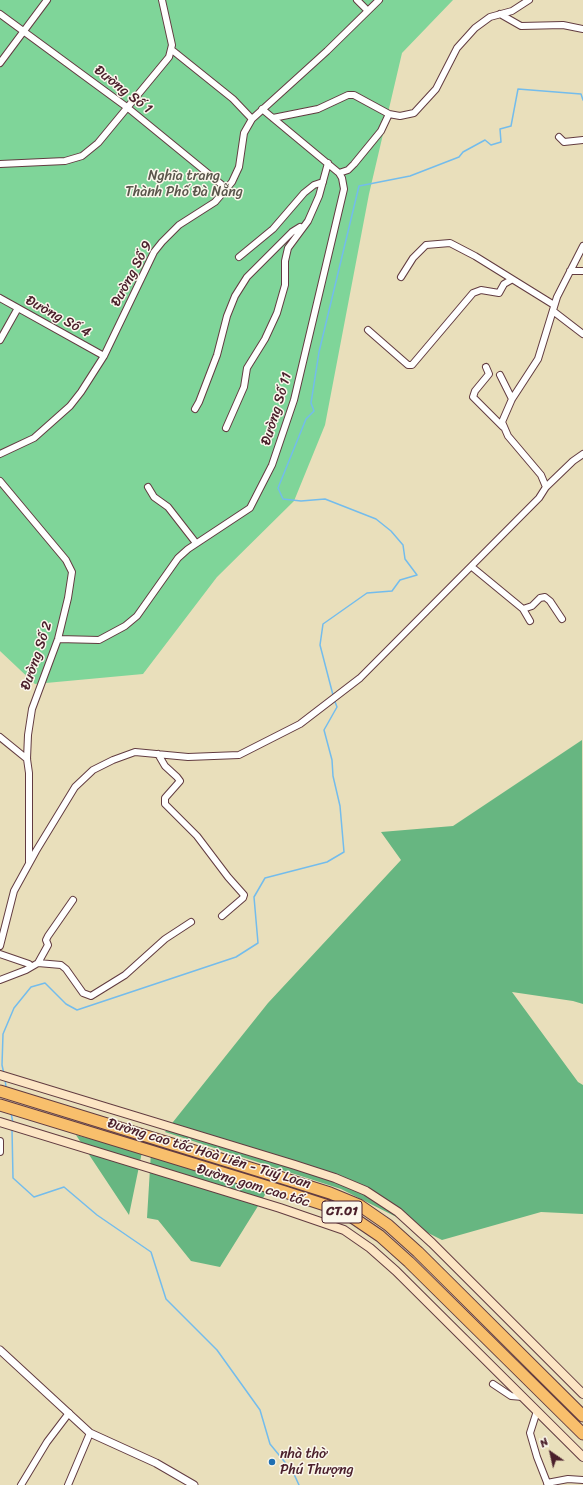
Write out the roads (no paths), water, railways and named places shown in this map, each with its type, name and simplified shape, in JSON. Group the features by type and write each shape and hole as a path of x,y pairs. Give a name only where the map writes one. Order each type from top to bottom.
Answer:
{"highway":[{"name":"Đường cao tốc Hoà Liên - Tuý Loan","path":"0,1091 330,1193 359,1205 388,1225 418,1252 583,1416"},
{"name":"Đường cao tốc Hoà Liên - Tuý Loan","path":"0,1105 285,1192 325,1205 352,1217 380,1236 409,1262 583,1434"}],"main road":[{"path":"0,1075 295,1165 335,1178 366,1191 398,1212 432,1243 583,1394"},
{"name":"Đường gom cao tốc","path":"0,1122 280,1208 344,1230 370,1248 396,1271 583,1457"}],"street":[{"path":"0,63 47,0"},
{"path":"0,164 65,161 82,156 98,143 165,63 172,50 172,40 162,0"},
{"path":"357,0 367,10"},
{"name":"Đường Số 9","path":"0,454 34,438 61,414 81,392 104,356 154,252 179,226 215,202 227,189 239,167 244,133 252,118 327,51 367,10 379,0"},
{"path":"273,118 318,109 348,95 354,95 389,114 408,115 420,109 436,89 454,52 467,36 485,20 512,11 528,0"},
{"name":"Đường Số 1","path":"0,14 24,30 128,108 227,189"},
{"path":"500,14 521,26 563,25 583,30"},
{"path":"172,50 233,99 252,118"},
{"path":"262,108 339,173 348,170 354,164 381,131 389,114"},
{"path":"559,137 564,142 579,139 583,140"},
{"path":"226,428 244,387 247,368 265,339 277,313 285,285 285,261 288,248 305,225 319,196 328,164"},
{"name":"Đường Số 11","path":"58,638 99,640 125,626 137,616 178,558 196,543 250,508 272,465 294,400 344,190 342,178 339,173"},
{"path":"239,257 273,229 304,193 314,185 323,182"},
{"path":"195,409 217,355 227,316 237,292 256,267 292,232 305,225"},
{"path":"401,277 413,258 426,245 450,243 475,256 553,308 583,334"},
{"path":"502,427 503,417 512,399 538,359 553,308 583,246"},
{"path":"570,271 583,272"},
{"path":"368,330 408,365 412,365 474,293 481,290 499,293 504,284 511,280"},
{"name":"Đường Số 4","path":"0,298 104,356"},
{"path":"0,340 18,308"},
{"path":"486,367 489,374 475,392 473,397 502,427 541,474 546,487"},
{"path":"500,375 512,399"},
{"path":"0,946 14,891 75,787 93,770 113,760 135,752 188,756 239,756 300,724 360,678 539,498 546,487 573,461 583,454"},
{"name":"Đường Số 2","path":"0,482 36,522 71,568 72,576 58,638 32,709 28,735 26,759 29,773 29,864"},
{"path":"148,487 154,497 168,506 196,543"},
{"path":"472,566 523,609 530,622"},
{"path":"523,609 532,606 540,598 545,597 562,619"},
{"path":"0,737 26,759"},
{"path":"158,754 165,766 177,776 180,781 165,798 165,804 197,836 228,877 244,895 243,898 222,916"},
{"path":"0,980 26,970 38,963 48,945 46,940 48,936 73,900"},
{"path":"38,963 61,965 66,969 83,993 91,996 125,975 165,939 191,922"},
{"path":"0,954 29,964"},
{"path":"0,1141 0,1152"},
{"path":"0,1350 90,1433 156,1463 194,1485"},
{"path":"493,1384 511,1396 523,1397"},
{"path":"537,1412 530,1433 548,1484 568,1479 583,1480"},
{"path":"21,1485 47,1442 69,1413"},
{"path":"68,1485 90,1433"}],"waterway":[{"path":"333,695 320,645 323,624 367,593 392,591 400,580 417,575 405,559 403,545 391,531 376,519 325,499 301,501 283,499 278,488 306,419 314,411 311,403 319,352 359,186 410,176 459,157 463,152 485,140 491,145 501,142 500,129 511,126 518,89 581,94 583,100"},
{"path":"4,1074 2,1065 3,1034 14,1008 31,987 45,983 66,1004 77,1010 236,957 258,943 254,897 265,878 327,862 344,852 340,806 333,776 332,760 324,730 337,707 334,699"},
{"path":"5,1079 6,1087"},
{"path":"11,1113 13,1123"},
{"path":"12,1129 13,1178 34,1197 64,1187 97,1215 151,1252 166,1299 217,1350 260,1410 270,1444 293,1472 299,1485"}],"place":[{"name":"nhà thờ Phú Thượng","path":"272,1462"}],"park label":[{"name":"Nghĩa trang Thành Phố Đà Nẵng","path":"184,184"}]}
